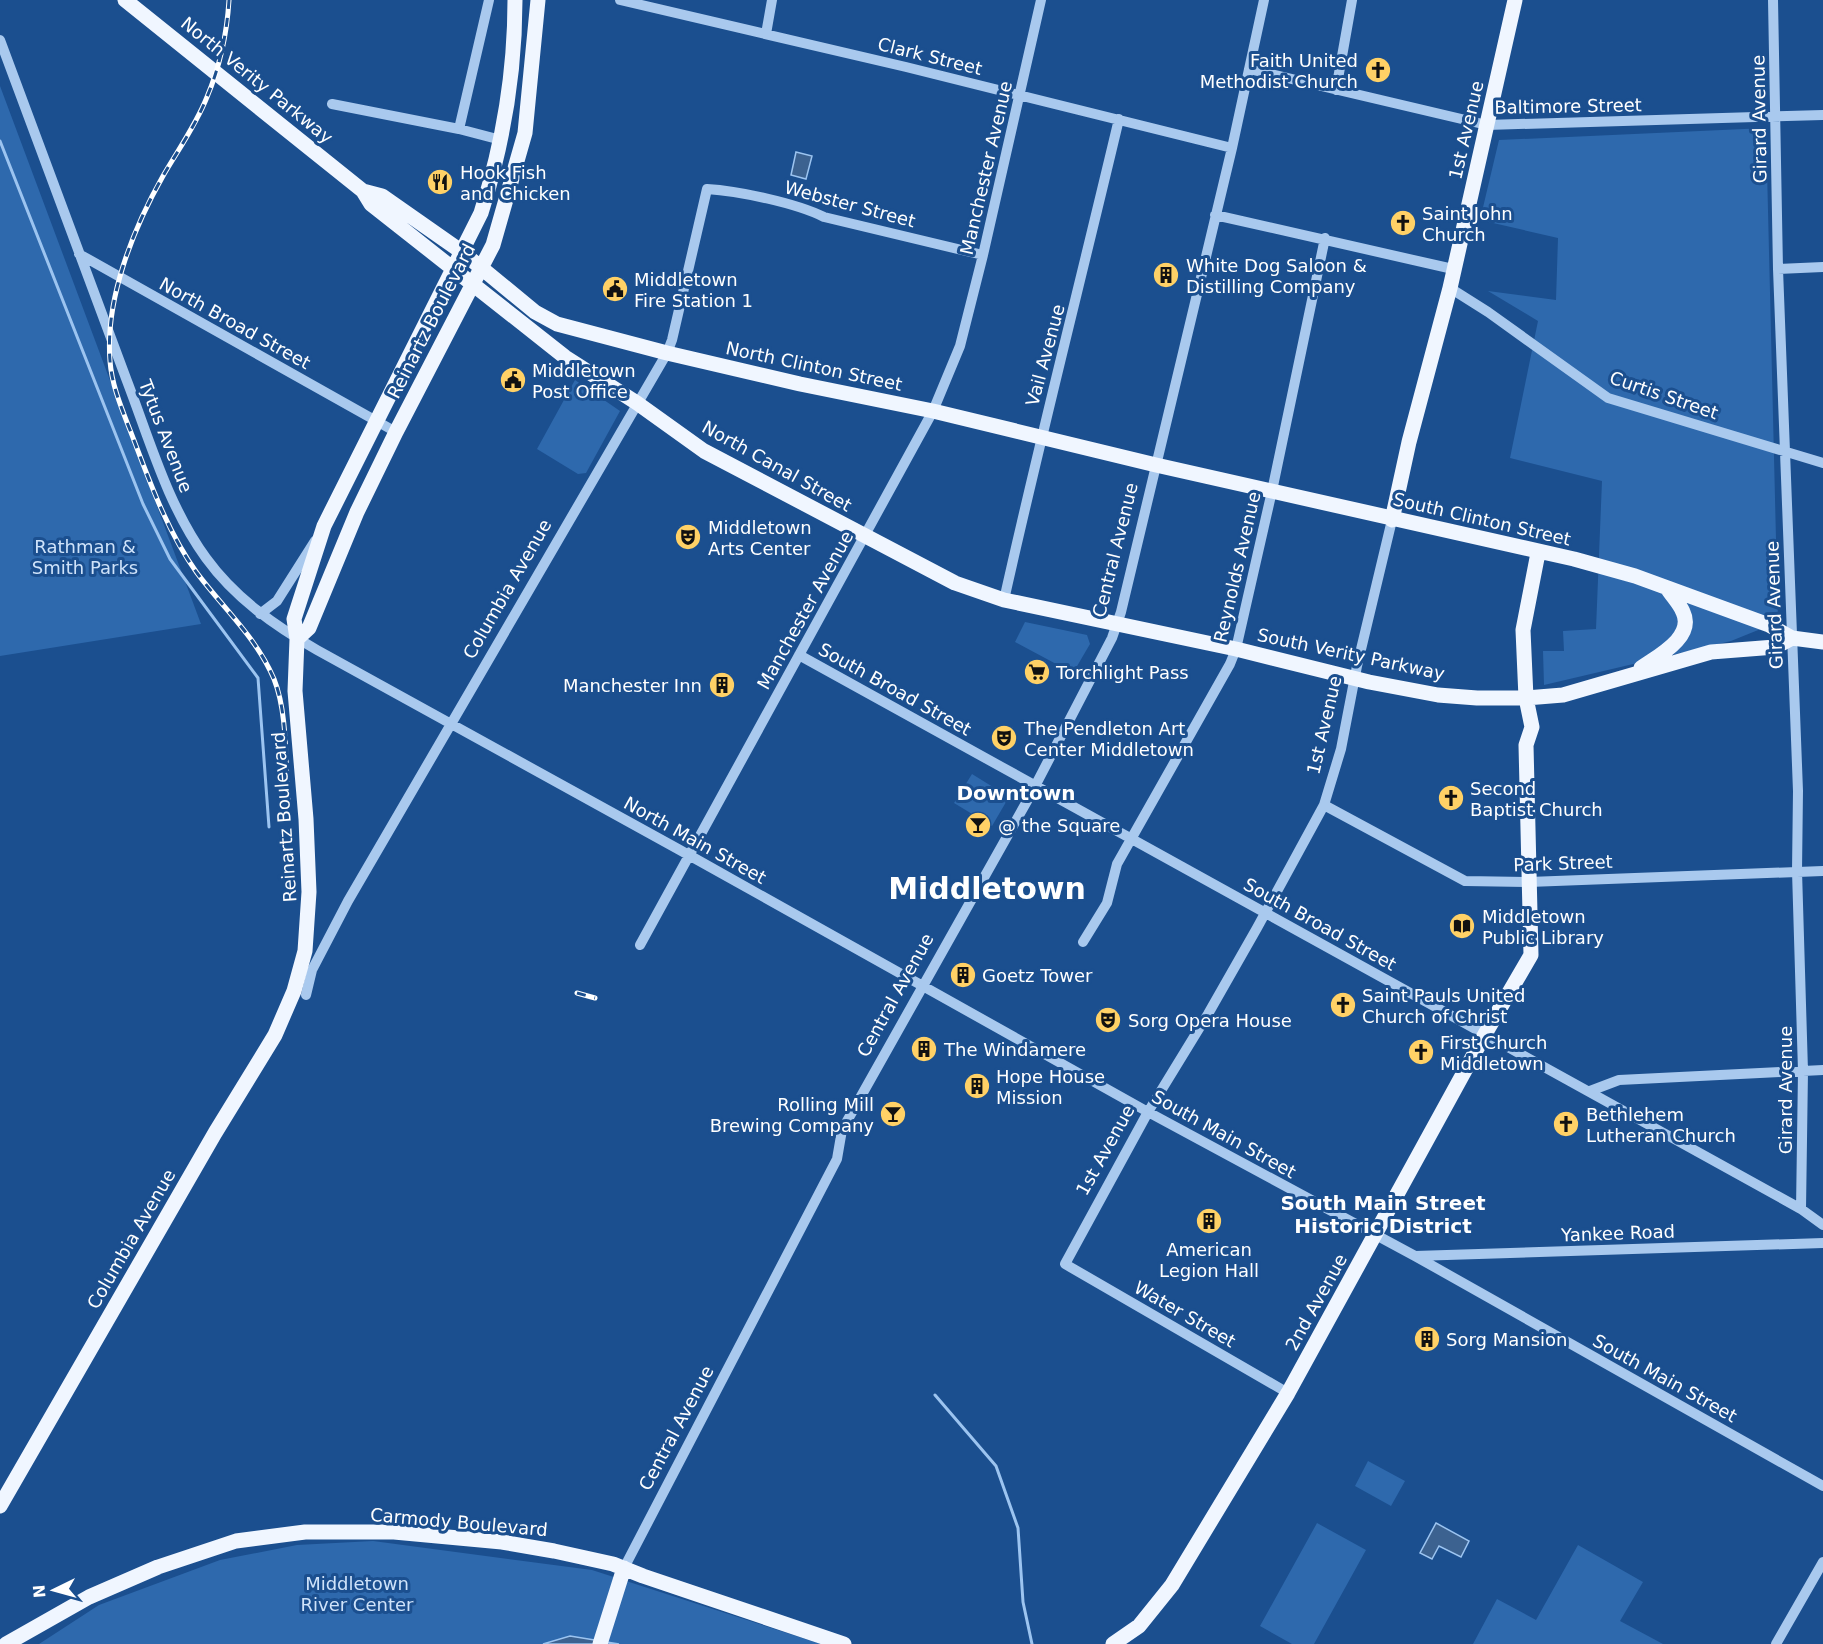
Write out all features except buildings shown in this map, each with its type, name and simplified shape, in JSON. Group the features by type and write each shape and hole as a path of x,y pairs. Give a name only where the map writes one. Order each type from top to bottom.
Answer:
{"main road":[{"name":"North Verity Parkway","path":"125,0 363,191 371,204 454,269"},
{"name":"Reinartz Boulevard","path":"300,993 309,908 306,819 295,691 297,639 294,619 324,525 481,213 501,140 512,68 515,0"},
{"name":"Reinartz Boulevard","path":"297,639 309,628 357,512 493,245 525,133 538,0"},
{"name":"1st Avenue","path":"1392,520 1409,442 1450,288 1515,0"},
{"name":"North Verity Parkway","path":"363,191 382,196 462,252 481,269"},
{"name":"North Canal Street","path":"454,269 565,357 637,403 704,451 955,583 1004,600 1117,624"},
{"name":"North Clinton Street","path":"481,269 550,322 667,353 800,384 933,411 1156,465"},
{"name":"South Clinton Street","path":"1156,465 1615,570 1769,625 1792,638"},
{"name":"2nd Avenue","path":"1113,1644 1139,1626 1172,1585 1288,1393 1485,1034 1531,955 1526,745 1520,734 1521,711 1526,698 1523,630 1538,553"},
{"path":"1631,674 1670,647 1680,637 1685,624 1683,612 1667,588"},
{"name":"South Verity Parkway","path":"1117,624 1236,649 1355,678 1438,695 1477,698 1563,695 1711,652 1775,647 1792,638 1823,642"},
{"name":"Columbia Avenue","path":"0,1506 206,1149 300,993"},
{"name":"Carmody Boulevard","path":"6,1644 89,1597 158,1567 236,1541 305,1532 394,1532 502,1542 575,1555 624,1568 844,1644"},
{"name":"Central Avenue","path":"600,1644 624,1568"}],"street":[{"path":"459,129 489,0"},
{"name":"Clark Street","path":"620,0 1232,148"},
{"path":"766,34 772,0"},
{"name":"Manchester Avenue","path":"640,945 933,411 960,346 1041,0"},
{"name":"Central Avenue","path":"624,1568 837,1160 842,1130 1035,786 1099,665 1117,624 1232,148 1264,0"},
{"path":"1336,90 1352,0"},
{"name":"Girard Avenue","path":"1773,0 1778,269 1798,791 1797,871 1803,1071 1802,1209"},
{"name":"Tytus Avenue","path":"0,40 178,513 201,551 221,578 260,614 297,639 451,723"},
{"name":"Baltimore Street","path":"1249,69 1487,125 1823,115"},
{"path":"332,104 459,129 501,140"},
{"name":"Vail Avenue","path":"1004,600 1040,438 1062,360 1119,119"},
{"name":"Webster Street","path":"707,189 725,190 809,210 824,217 983,255"},
{"name":"Columbia Avenue","path":"300,993 348,900 667,353 707,189"},
{"path":"1215,214 1453,269"},
{"name":"Reynolds Avenue","path":"1083,942 1107,903 1114,872 1230,664 1236,649 1325,238"},
{"name":"North Broad Street","path":"79,254 396,432"},
{"path":"1778,269 1823,267"},
{"name":"Curtis Street","path":"1450,288 1488,312 1608,398 1823,463"},
{"name":"1st Avenue","path":"1065,1264 1148,1112 1208,1014 1324,805 1341,749 1392,520"},
{"path":"260,614 277,602 324,525"},
{"name":"South Broad Street","path":"799,655 1802,1209 1823,1225"},
{"name":"North Main Street","path":"451,723 923,986"},
{"name":"Park Street","path":"1324,805 1465,882 1529,882 1823,870"},
{"name":"South Main Street","path":"923,986 1148,1112 1415,1256 1823,1486"},
{"path":"1590,1091 1619,1080 1823,1070"},
{"name":"Yankee Road","path":"1415,1256 1823,1243"},
{"name":"Water Street","path":"1065,1264 1288,1393"},
{"path":"1776,1644 1823,1562"}],"green space":[{"name":"Rathman & Smith Parks","path":"0,86 201,624 0,656"},
{"path":"1766,128 1778,622 1731,641 1544,685 1543,651 1564,651 1563,631 1596,629 1602,481 1510,458 1538,321 1488,291 1556,300 1558,238 1480,220 1499,140"},
{"path":"575,380 620,411 586,473 578,474 537,449"},
{"path":"1025,622 1087,635 1090,644 1073,673 1015,642"},
{"path":"972,774 1009,797 992,826 954,803"},
{"path":"1368,1461 1405,1481 1391,1506 1355,1486"},
{"path":"1317,1523 1366,1550 1314,1644 1292,1644 1260,1626"},
{"name":"Middletown River Center","path":"373,1541 592,1570 821,1644 39,1644 99,1605 220,1560 297,1545"},
{"path":"1578,1545 1643,1582 1620,1621 1663,1644 1473,1644 1497,1599 1536,1620"}],"shaded area":[{"path":"796,152 812,156 806,179 791,175"},
{"path":"1436,1523 1469,1541 1461,1557 1439,1546 1432,1559 1420,1553"},
{"path":"570,1636 619,1644 543,1644"}],"waterway":[{"path":"0,141 143,504 170,559 258,678 269,827"},
{"path":"935,1395 996,1466 1018,1528 1023,1602 1032,1644"}],"railway":[{"path":"229,0 222,49 207,97 152,197 123,265 112,313 110,361 119,402 148,477 178,543 197,573 249,636 274,679 284,723 288,800"},
{"path":"577,993 595,998"}],"place":[{"name":"Faith United Methodist Church","path":"1378,70"},
{"name":"Hook Fish and Chicken","path":"440,182"},
{"name":"Saint John Church","path":"1403,223"},
{"name":"White Dog Saloon & Distilling Company","path":"1166,275"},
{"name":"Middletown Fire Station 1","path":"615,289"},
{"name":"Middletown Post Office","path":"513,380"},
{"name":"Middletown Arts Center","path":"688,537"},
{"name":"Torchlight Pass","path":"1037,672"},
{"name":"Manchester Inn","path":"722,685"},
{"name":"The Pendleton Art Center Middletown","path":"1004,738"},
{"name":"Second Baptist Church","path":"1451,798"},
{"name":"@ the Square","path":"978,825"},
{"name":"Middletown Public Library","path":"1462,926"},
{"name":"Goetz Tower","path":"963,975"},
{"name":"Saint Pauls United Church of Christ","path":"1343,1005"},
{"name":"Sorg Opera House","path":"1108,1020"},
{"name":"The Windamere","path":"924,1049"},
{"name":"First Church Middletown","path":"1421,1052"},
{"name":"Hope House Mission","path":"977,1086"},
{"name":"Rolling Mill Brewing Company","path":"893,1114"},
{"name":"Bethlehem Lutheran Church","path":"1566,1124"},
{"name":"American Legion Hall","path":"1209,1221"},
{"name":"Sorg Mansion","path":"1427,1339"}],"district":[{"name":"Downtown","path":"1016,793"},
{"name":"Middletown","path":"987,888"},
{"name":"South Main Street Historic District","path":"1383,1214"}]}
